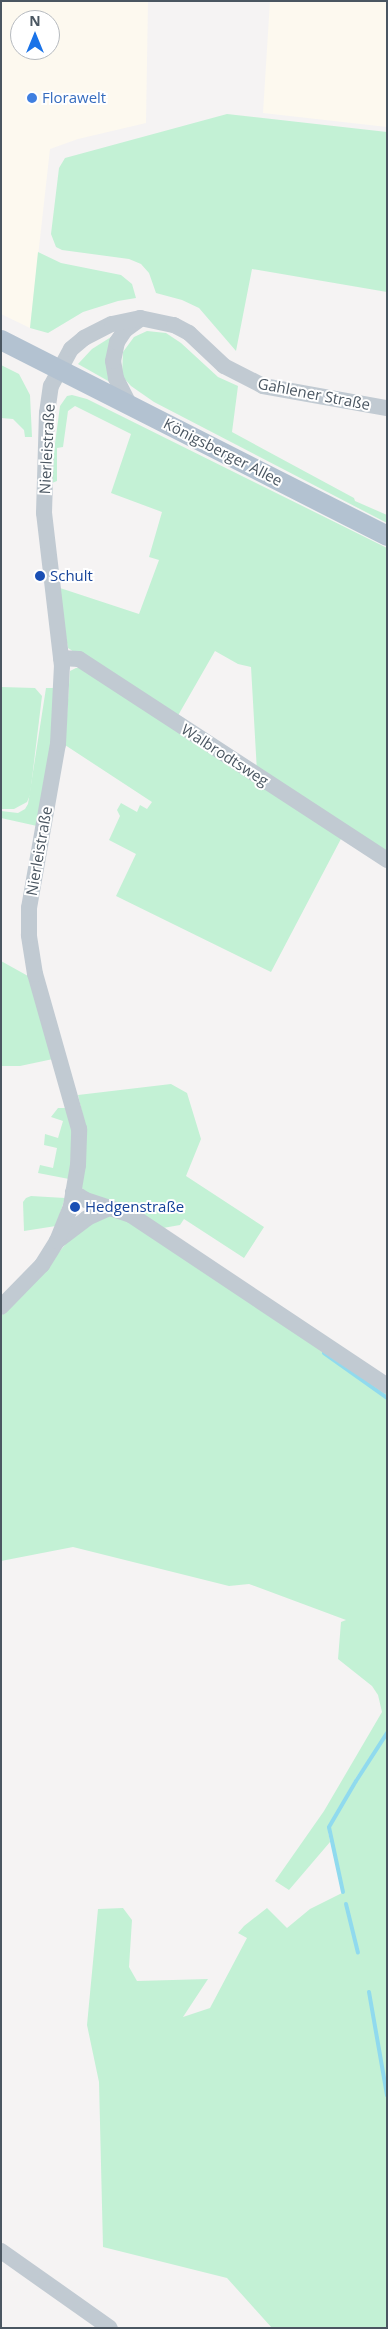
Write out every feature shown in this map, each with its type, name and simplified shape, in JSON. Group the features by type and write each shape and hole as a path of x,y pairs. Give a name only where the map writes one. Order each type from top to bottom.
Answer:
{"main road":[{"path":"1,340 59,368"},
{"name":"Königsberger Allee","path":"59,368 387,536"}],"street":[{"name":"Gahlener Straße","path":"59,368 71,349 84,338 112,324 140,318 174,325 188,333 224,366 263,386 387,408"},
{"path":"129,404 116,378 113,361 116,342 125,330 140,318"},
{"name":"Nierleistraße","path":"1,1308 42,1266 57,1241 71,1206 78,1165 80,1129 35,974 29,935 29,908 58,744 62,658 44,512 47,414 51,386 59,368"},
{"name":"Walbrodtsweg","path":"62,658 79,659 387,860"},
{"path":"73,1192 86,1200 132,1215 387,1386"},
{"path":"57,1241 87,1218 109,1208"},
{"path":"1,2251 110,2328"}],"shaded area":[{"path":"1,1 148,1 146,123 78,139 50,149 30,328 1,314"},
{"path":"270,1 387,1 387,127 263,113"}],"green space":[{"path":"227,114 387,132 387,292 252,269 236,351 199,308 182,300 156,293 149,273 141,264 129,259 62,250 56,247 51,234 59,168 65,158"},
{"path":"38,252 61,263 121,275 132,284 136,298 118,301 83,312 48,333 30,328"},
{"path":"147,331 166,333 181,343 218,377 238,386 232,432 354,498 355,501 387,515 387,523 154,402 131,386 122,376 123,352 134,337"},
{"path":"111,337 110,382 78,364 92,349"},
{"path":"1,365 19,374 30,395 32,437 25,437 24,430 13,419 1,418"},
{"path":"72,395 87,399 387,548 387,857 257,772 251,667 238,664 215,651 176,719 68,648 57,587 139,614 159,560 149,557 162,512 111,493 131,434 75,406 68,411 63,447 57,448 57,481 52,483 50,481 60,406 67,396"},
{"path":"82,668 343,835 271,972 116,896 136,854 109,840 120,816 117,810 121,803 137,812 140,805 147,809 152,802 65,745 70,671"},
{"path":"1,687 35,688 42,696 30,795 27,802 14,809 1,809"},
{"path":"46,688 55,688 52,745 37,826 1,818 1,811 18,813 25,809 28,804"},
{"path":"1,961 28,976 53,1059 20,1066 1,1066"},
{"path":"171,1084 187,1093 201,1139 186,1176 264,1227 244,1258 184,1219 180,1225 163,1228 86,1195 81,1186 82,1112 78,1095"},
{"path":"58,1108 68,1108 73,1131 69,1179 38,1173 40,1165 53,1168 57,1148 44,1145 45,1134 58,1138 63,1121 51,1117"},
{"path":"31,1196 65,1198 56,1226 24,1231 23,1202"},
{"path":"117,1213 387,1391 387,1732 355,1779 330,1823 328,1831 330,1842 289,1890 275,1881 324,1811 382,1712 378,1695 372,1686 338,1659 341,1622 346,1620 249,1584 229,1586 73,1547 1,1561 1,1316 38,1278 77,1230"},
{"path":"387,1735 387,2328 272,2328 227,2278 103,2247 99,2082 87,2025 98,1909 123,1908 132,1920 129,1967 137,1981 208,1979 183,2017 210,2008 247,1938 238,1933 244,1926 267,1908 287,1928 310,1909 344,1892 330,1828 368,1762"}],"waterway":[{"path":"324,1353 387,1398"},
{"path":"343,1892 329,1827 387,1733"},
{"path":"346,1904 358,1953"},
{"path":"369,1992 387,2095"}],"place":[{"name":"Florawelt","path":"32,98"},
{"name":"Schult","path":"40,576"},
{"name":"Hedgenstraße","path":"75,1207"}]}
